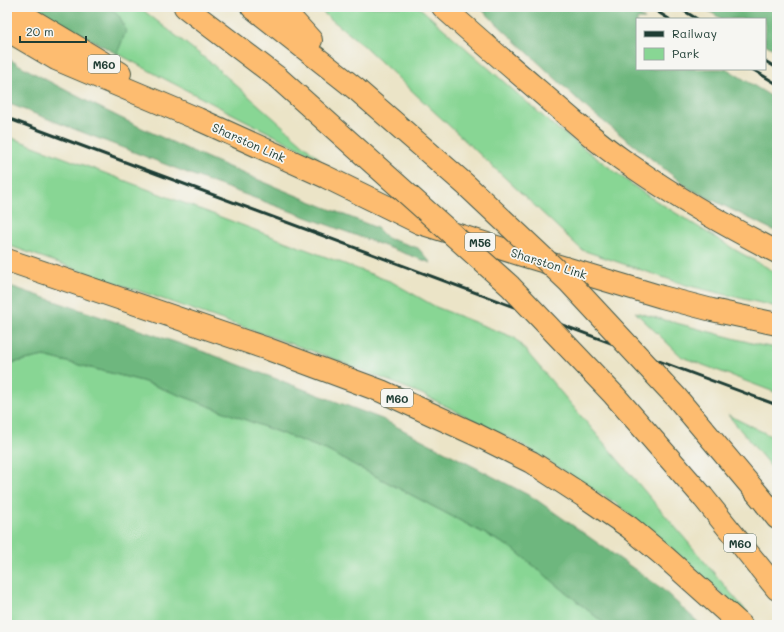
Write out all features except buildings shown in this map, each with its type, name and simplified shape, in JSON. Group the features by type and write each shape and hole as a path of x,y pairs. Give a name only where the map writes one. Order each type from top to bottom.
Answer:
{"highway":[{"name":"M60","path":"10,7 198,119"},
{"name":"M60","path":"184,7 277,77 510,286 614,395 703,497 777,589"},
{"path":"252,7 356,88 466,185 569,282 677,398 771,511"},
{"path":"281,7 356,88"},
{"path":"443,7 480,41 576,123 632,167 686,201 777,252"},
{"name":"M56","path":"7,30 56,59 198,119"},
{"name":"Sharston Link","path":"198,119 326,177 420,223 662,297 712,310 777,324"},
{"name":"M60","path":"7,260 246,341 380,391 479,436 531,462 629,527 741,625"}],"green space":[{"path":"32,7 139,7 211,63 320,159 161,77"},
{"path":"32,7 110,7 120,17 126,31 117,54"},
{"path":"316,7 419,7 554,126 642,192 737,251 777,273 777,307 686,285 582,250 363,45"},
{"path":"479,7 625,7 643,18 636,18 636,70 729,70 777,100 777,232 690,189 589,110"},
{"path":"702,7 777,7 777,51 766,45 766,18 720,18"},
{"path":"7,58 97,106 189,150 377,228 387,238 418,248 431,263 211,182 7,103"},
{"path":"7,136 392,282 436,307 515,338 758,625 756,625 693,567 617,504 519,443 422,394 326,356 7,245"},
{"path":"7,285 213,355 382,419 534,498 661,588 701,625 606,625 512,548 326,450 142,381 44,356 7,364"},
{"path":"635,312 759,345 777,348 777,393 682,357"},
{"path":"44,356 142,381 326,450 512,548 606,625 7,625 7,364"},
{"path":"728,415 777,439 777,474"}],"railway":[{"path":"650,7 667,18"},
{"path":"678,7 695,18"},
{"path":"766,62 777,68"},
{"path":"754,70 777,84"},
{"path":"7,118 777,405"}]}
